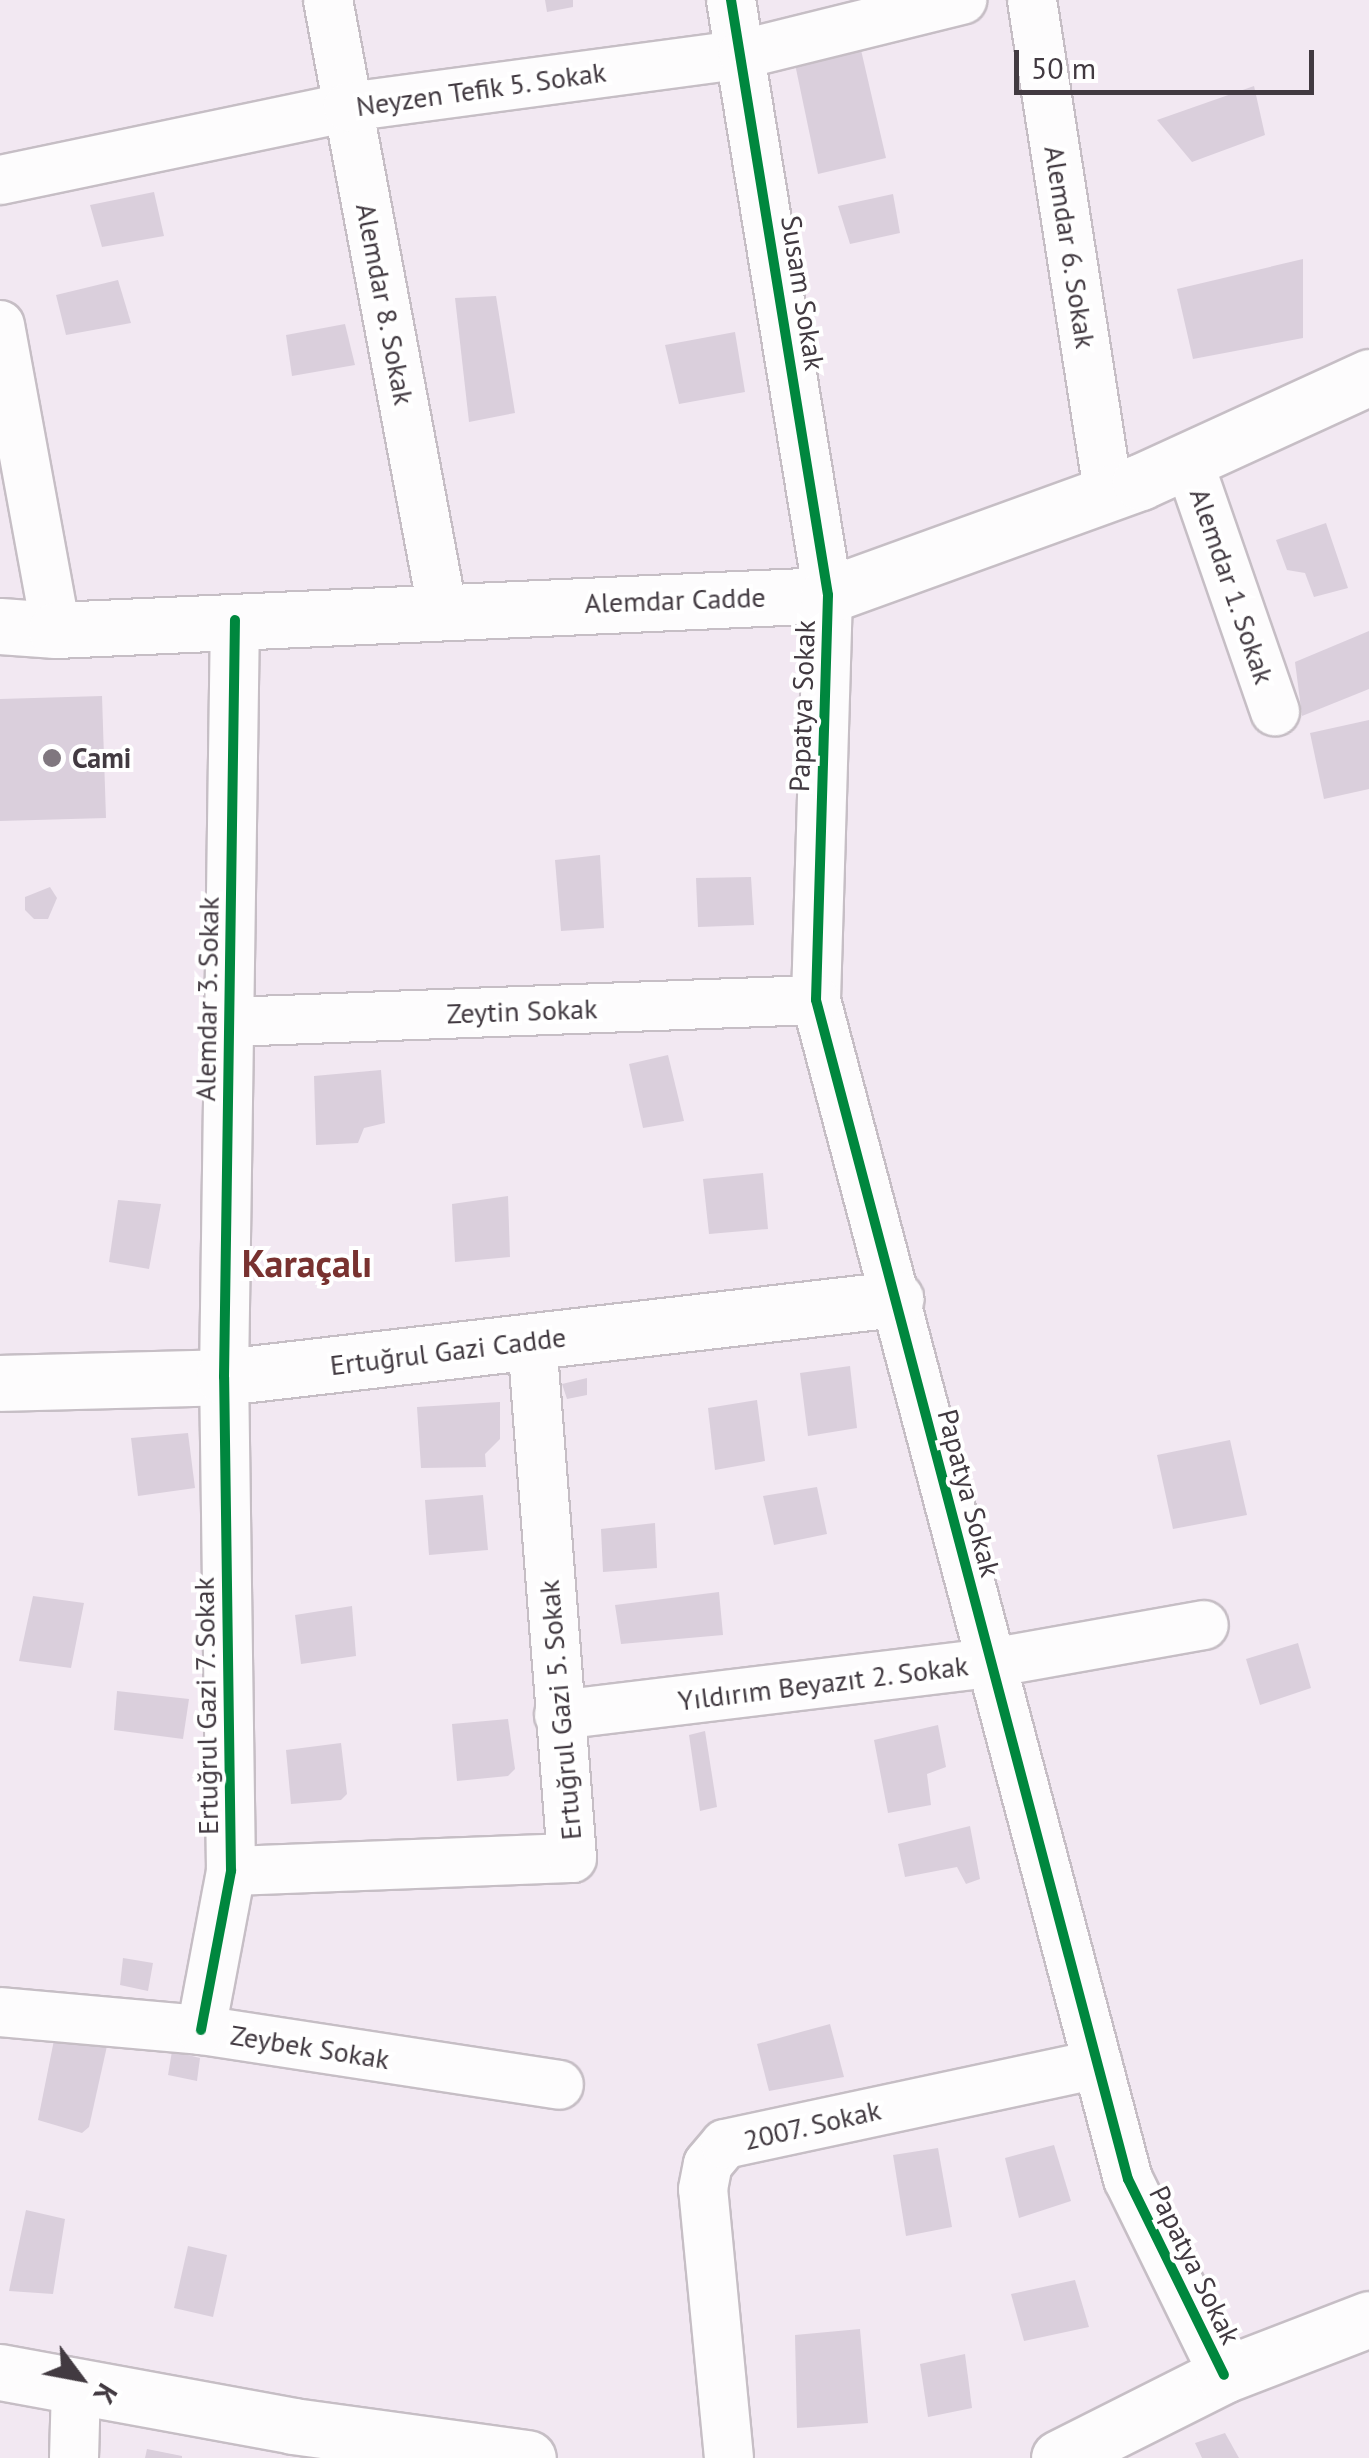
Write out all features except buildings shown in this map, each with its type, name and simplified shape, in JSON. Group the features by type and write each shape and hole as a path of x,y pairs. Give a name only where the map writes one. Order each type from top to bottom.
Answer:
{"street":[{"name":"Alemdar 8. Sokak","path":"328,0 442,608"},
{"name":"Susam Sokak","path":"731,0 743,54 828,595"},
{"name":"Neyzen Tefik 5. Sokak","path":"0,180 348,107 743,54 962,0"},
{"name":"Alemdar 6. Sokak","path":"1032,0 1108,493"},
{"path":"0,325 56,630"},
{"name":"Alemdar Cadde","path":"0,626 56,630 442,608 828,595 1108,493 1369,377"},
{"name":"Alemdar 1. Sokak","path":"1188,460 1275,712"},
{"name":"Papatya Sokak","path":"828,595 816,1000 1128,2179 1224,2375"},
{"name":"Alemdar 3. Sokak","path":"224,1377 235,620"},
{"name":"Zeytin Sokak","path":"229,1022 816,1000"},
{"name":"Ertuğrul Gazi Cadde","path":"0,1383 224,1377 895,1299"},
{"name":"Ertuğrul Gazi 5. Sokak","path":"231,1871 572,1858 532,1341"},
{"name":"Ertuğrul Gazi 7. Sokak","path":"200,2030 231,1871 224,1377"},
{"name":"Yıldırım Beyazıt 2. Sokak","path":"559,1716 991,1663 1204,1625"},
{"name":"Zeybek Sokak","path":"0,2012 200,2030 559,2085"},
{"name":"2007. Sokak","path":"728,2458 703,2189 708,2164 725,2144 1097,2064"},
{"path":"1059,2458 1224,2375 1369,2319"},
{"path":"0,2372 386,2448 528,2458"},
{"path":"74,2458 76,2386"}],"cycle path":[{"path":"731,0 828,595 816,1000 1128,2179 1224,2375"},
{"path":"201,2030 231,1871 224,1377 235,620"}],"place":[{"name":"Cami","path":"52,758"}],"district":[{"name":"Karaçalı","path":"307,1263"}]}
